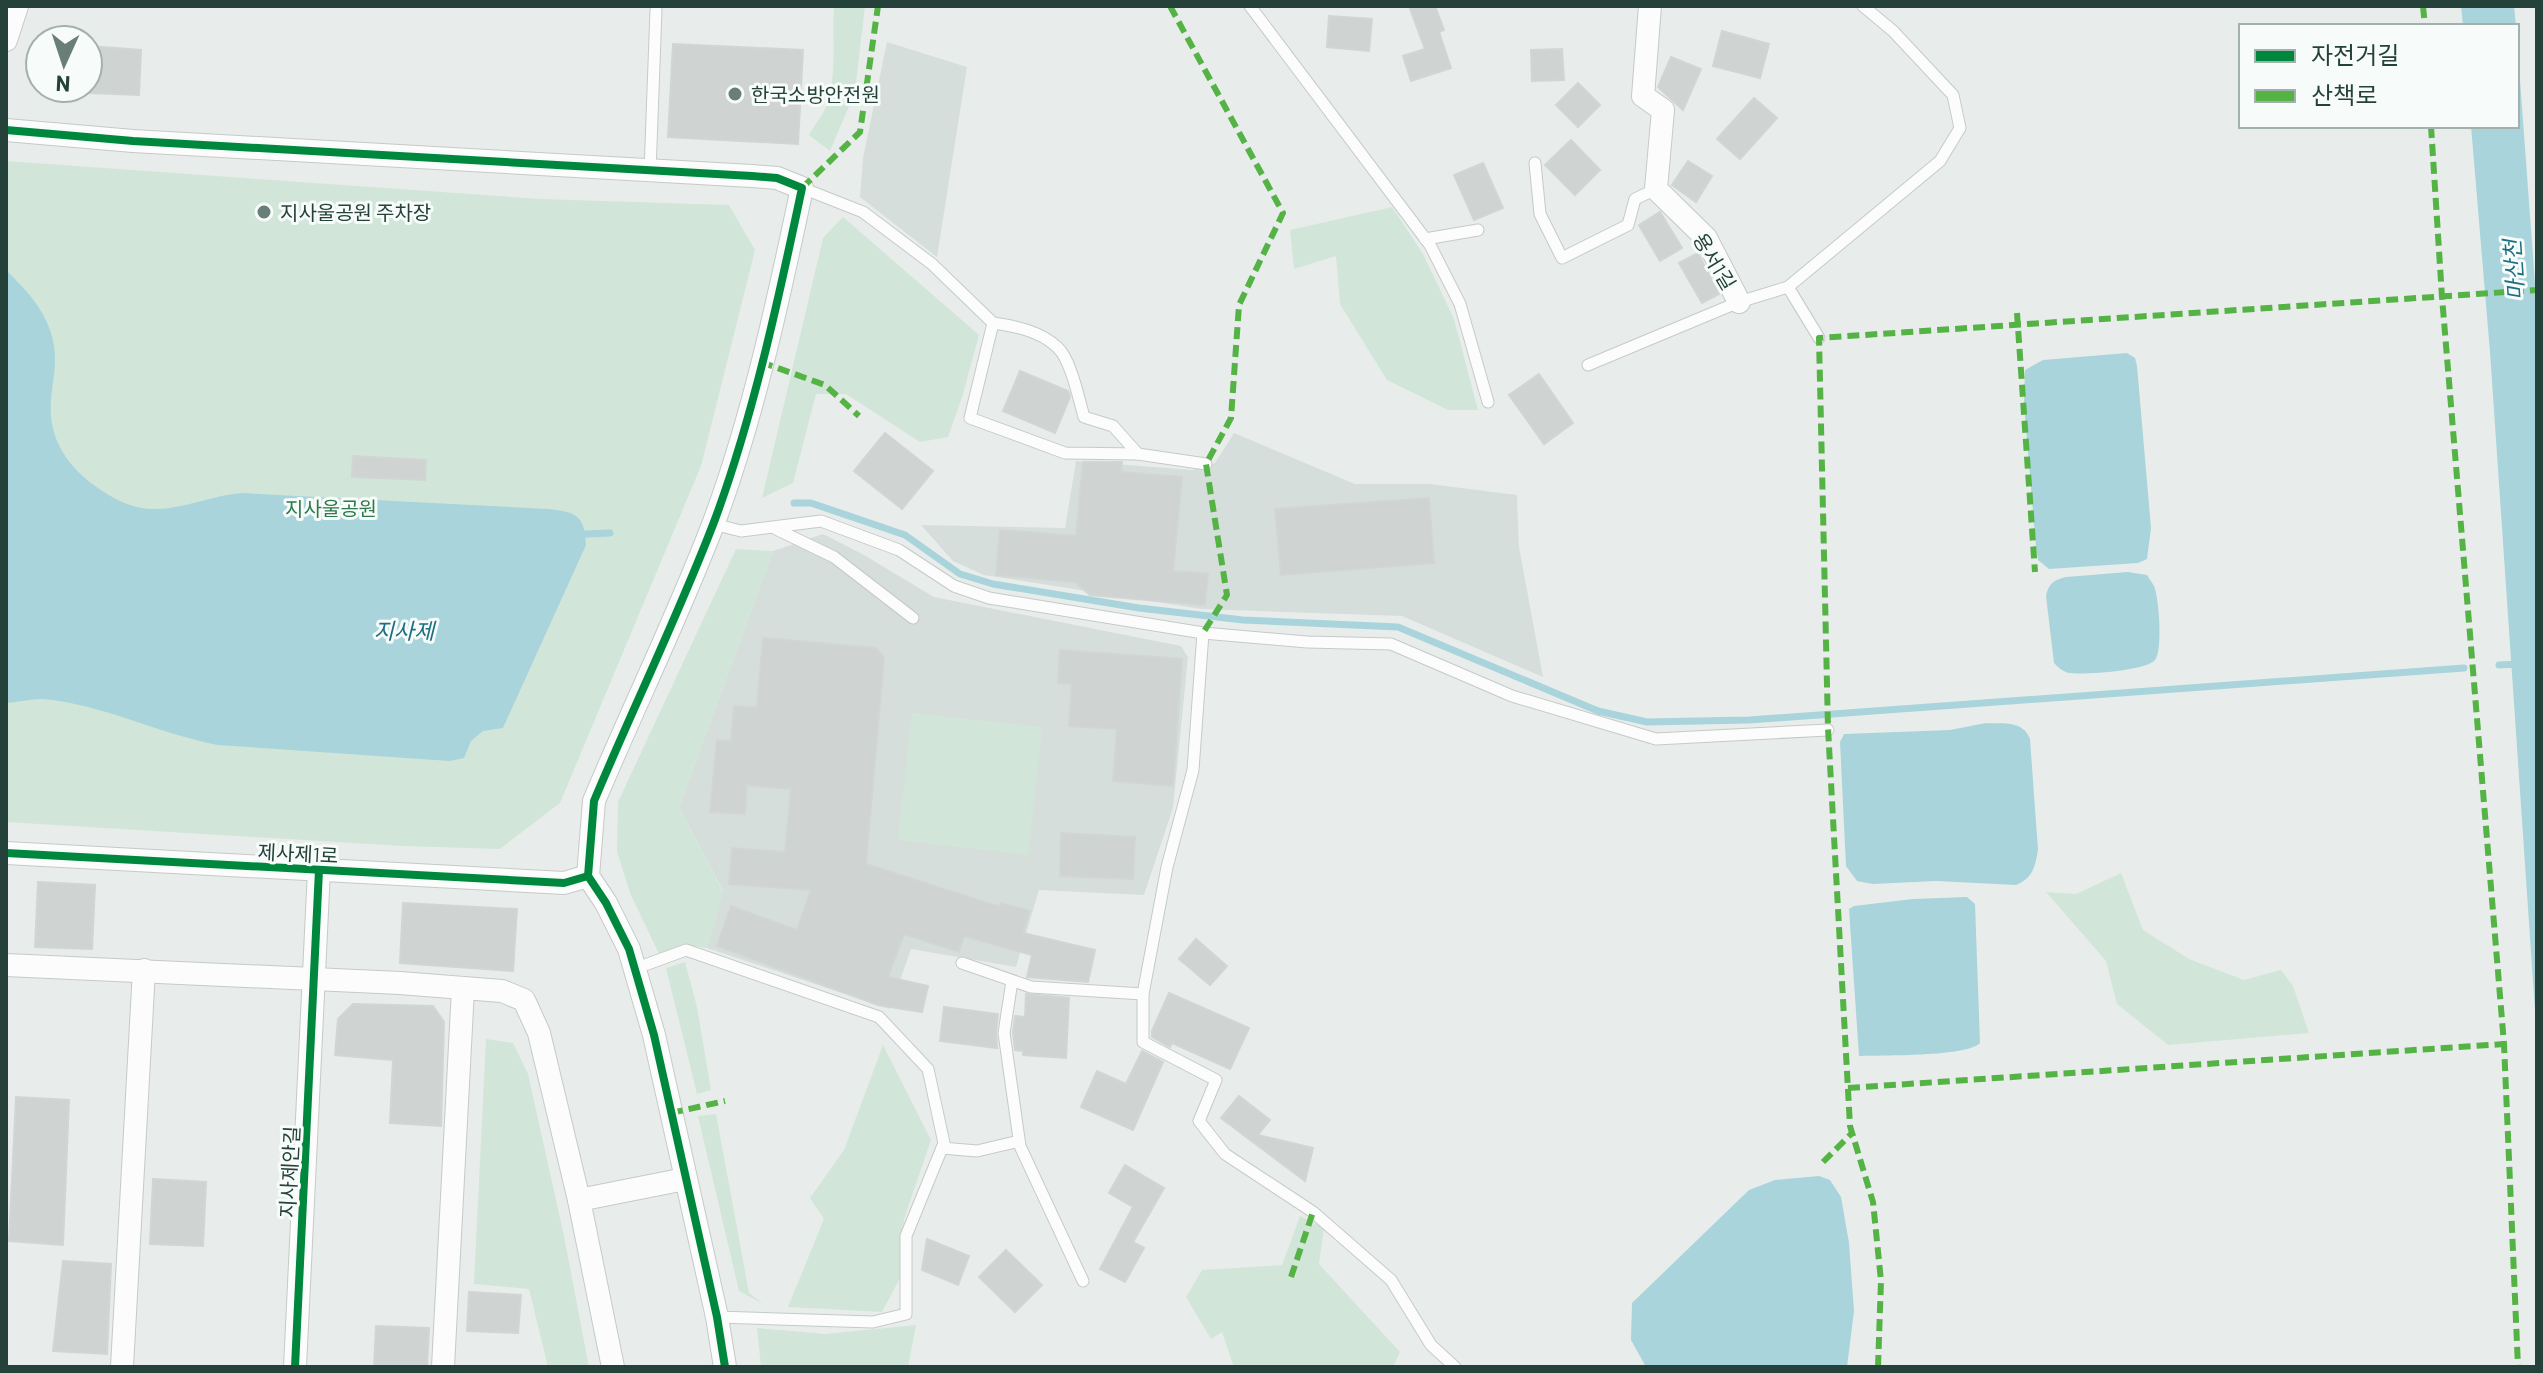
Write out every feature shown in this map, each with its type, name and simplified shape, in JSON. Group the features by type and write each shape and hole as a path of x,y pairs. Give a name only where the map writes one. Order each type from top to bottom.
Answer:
{"street":[{"path":"6,40 17,6"},
{"path":"1650,6 1643,96 1663,110 1656,189"},
{"path":"6,130 133,141 777,178 802,188 788,258 737,454 713,524 594,801 588,876 606,903 629,949 654,1035 717,1317 725,1367"},
{"name":"용서1길","path":"1656,189 1706,238 1739,302"},
{"name":"제사제1로","path":"6,853 564,883 588,876"},
{"name":"지사제안길","path":"295,1367 319,870"},
{"path":"6,965 315,978 502,991 524,1000 539,1033 579,1200 613,1367"},
{"path":"122,1367 144,970"},
{"path":"443,1367 463,989"},
{"path":"579,1200 685,1179"}],"lane":[{"path":"1250,6 1425,239 1460,304 1488,402"},
{"path":"1588,365 1739,302 1788,287 1940,161 1960,128 1953,95 1893,31 1863,6"},
{"path":"650,172 656,10"},
{"path":"1535,163 1540,214 1562,258 1628,225 1635,199 1656,189"},
{"path":"802,188 863,212 932,264 993,323 1023,327 1059,348 1074,382 1084,417 1113,426 1138,454"},
{"path":"1425,239 1478,230"},
{"path":"1788,287 1819,338"},
{"path":"993,323 970,418 1065,453 1138,454 1206,464"},
{"path":"713,524 741,531 821,521 899,550 954,586 989,598 1203,633 1307,642 1391,644 1512,696 1656,739 1828,730"},
{"path":"775,528 834,557 913,618"},
{"path":"1203,633 1193,770 1167,867 1143,994 1143,1042 1216,1080 1199,1121 1225,1154 1313,1212 1391,1280 1431,1345 1455,1367"},
{"path":"634,969 686,950 879,1017 928,1069 944,1143 906,1236 906,1314 873,1322 717,1317"},
{"path":"962,963 1031,987 1143,994"},
{"path":"1012,981 1004,1033 1019,1141 1083,1281"},
{"path":"942,1148 977,1151 1019,1141"}],"shaded area":[{"path":"887,42 967,67 937,257 860,197 863,158"},
{"path":"1234,433 1355,484 1430,484 1517,495 1519,547 1543,677 1402,616 1201,609 984,575 953,561 921,525 1065,528 1076,461 1193,470 1215,463"},
{"path":"823,534 934,597 1181,646 1188,657 1173,808 1144,895 1039,890 1016,967 911,949 890,1009 707,948 723,891 679,807 773,551"}],"green space":[{"path":"834,6 865,6 855,92 830,151 809,135 825,110 831,90"},
{"name":"지사울공원","path":"6,161 540,199 729,205 755,250 701,466 560,803 500,849 6,822"},
{"path":"1392,207 1423,254 1454,319 1478,410 1448,410 1387,380 1340,304 1336,256 1294,269 1290,230"},
{"path":"843,217 979,335 963,394 948,437 920,442 846,394 816,394 793,483 762,498 823,238"},
{"path":"736,549 773,551 679,807 723,892 707,948 686,945 659,954 630,893 617,851 618,802"},
{"path":"912,713 1042,727 1028,855 898,840"},
{"path":"2121,873 2143,930 2189,959 2244,980 2281,970 2293,986 2309,1033 2168,1045 2117,1004 2106,961 2046,892 2076,894"},
{"path":"685,962 697,1007 711,1090 697,1094 666,968"},
{"path":"486,1039 513,1043 528,1074 589,1367 548,1367 529,1289 474,1284"},
{"path":"883,1045 931,1140 904,1219 900,1278 882,1312 788,1307 824,1219 810,1198 844,1150"},
{"path":"716,1114 749,1293 763,1304 739,1291 698,1116"},
{"path":"1300,1216 1324,1228 1319,1264 1400,1352 1393,1367 1234,1367 1222,1332 1211,1339 1186,1297 1202,1270 1282,1265"},
{"path":"916,1325 908,1367 761,1367 757,1328 825,1334"}],"water":[{"path":"2461,6 2514,6 2516,24 2463,24"},
{"name":"마산천","path":"2519,67 2537,310 2537,1040 2490,352 2471,128 2519,128"},
{"name":"지사제","path":"6,270 38,307 51,333 55,359 51,413 60,447 81,475 120,501 143,508 163,509 242,493 548,509 577,517 584,527 586,545 503,728 483,731 471,741 464,758 450,761 218,745 65,702 43,699 6,703"},
{"path":"2127,353 2135,358 2137,366 2151,528 2147,559 2138,563 2049,569 2038,560 2036,547 2024,404 2025,370 2043,360"},
{"path":"2128,572 2147,575 2154,586 2159,624 2159,646 2155,660 2140,667 2114,671 2069,673 2061,669 2054,663 2046,596 2050,585 2066,577"},
{"path":"1986,723 2017,726 2030,739 2038,850 2030,875 2016,885 1936,881 1873,884 1857,881 1846,866 1840,742 1844,734 1950,730"},
{"path":"1967,897 1975,904 1980,1043 1972,1048 1942,1053 1859,1056 1849,909 1913,899"},
{"path":"1819,1176 1830,1180 1841,1197 1849,1243 1854,1311 1847,1367 1646,1367 1631,1340 1632,1303 1749,1190 1775,1180"}],"building":[{"path":"1409,6 1435,6 1444,30 1439,32 1451,68 1411,81 1403,56 1425,49"},
{"path":"1329,16 1372,19 1369,51 1327,47"},
{"path":"1722,31 1769,44 1760,78 1713,66"},
{"name":"한국소방안전원","path":"673,44 803,50 798,144 668,137"},
{"path":"104,47 141,50 139,95 104,94"},
{"path":"1562,49 1564,80 1532,81 1531,50"},
{"path":"1671,57 1701,69 1683,110 1658,87"},
{"path":"1578,83 1600,105 1578,127 1556,105"},
{"path":"1754,98 1777,118 1740,159 1717,139"},
{"path":"1571,140 1600,170 1575,195 1545,165"},
{"path":"1688,161 1712,176 1696,202 1672,185"},
{"path":"1483,163 1503,208 1474,220 1454,175"},
{"path":"1660,212 1682,248 1660,261 1639,225"},
{"path":"1698,253 1719,294 1702,303 1679,263"},
{"path":"1020,371 1068,391 1070,397 1055,433 1003,411"},
{"path":"1539,374 1573,423 1544,444 1509,395"},
{"path":"885,433 933,471 902,509 854,471"},
{"path":"353,456 426,460 425,480 352,477"},
{"path":"1083,462 1122,462 1121,472 1182,477 1173,571 1208,574 1205,605 1090,595 1075,582 996,575 1000,530 1076,536"},
{"path":"1429,498 1434,563 1281,575 1275,509"},
{"path":"763,638 876,648 884,657 866,864 1000,907 1001,903 1030,911 1023,933 1095,950 1088,982 1027,977 1032,955 964,936 959,952 904,934 888,977 928,986 922,1012 878,1005 717,946 731,906 797,930 811,890 729,884 732,848 785,852 791,789 747,785 745,814 710,812 717,740 731,741 734,706 757,708"},
{"path":"1060,650 1182,659 1173,786 1113,781 1117,729 1069,726 1072,684 1058,683"},
{"path":"1061,833 1135,837 1133,879 1060,876"},
{"path":"38,882 95,885 92,949 35,947"},
{"path":"403,903 517,909 513,971 400,963"},
{"path":"1196,939 1227,966 1210,985 1179,959"},
{"path":"1169,993 1249,1028 1230,1069 1172,1043 1170,1047 1152,1037"},
{"path":"1026,994 1069,998 1066,1058 1023,1055 1023,1051 1015,1050 1015,1016 1025,1017"},
{"path":"353,1004 433,1006 444,1022 441,1126 390,1123 393,1060 335,1055 338,1019"},
{"path":"944,1007 998,1014 997,1048 940,1041"},
{"path":"1142,1051 1163,1062 1133,1130 1081,1107 1097,1071 1126,1084"},
{"path":"1239,1096 1270,1120 1258,1135 1313,1148 1305,1181 1221,1118"},
{"path":"16,1097 69,1100 63,1245 9,1241"},
{"path":"1125,1165 1164,1188 1133,1242 1144,1248 1125,1282 1100,1269 1133,1207 1109,1193"},
{"path":"153,1179 206,1182 203,1246 150,1244"},
{"path":"927,1239 969,1256 958,1285 922,1270"},
{"path":"1006,1250 1042,1285 1015,1312 979,1277"},
{"path":"63,1261 111,1264 107,1354 53,1351"},
{"path":"469,1292 521,1295 518,1333 467,1331"},
{"path":"376,1326 429,1328 427,1367 374,1367"}],"waterway":[{"path":"794,503 811,503 905,535 960,574 993,584 1139,608 1243,620 1398,627 1598,711 1647,722 1749,720 2464,668"},
{"path":"586,534 610,533"},
{"path":"2499,665 2537,663"}],"marked path":[{"path":"802,188 860,132 878,6"},
{"path":"1170,6 1283,213 1239,305 1231,418 1206,464 1227,595 1203,633"},
{"path":"2423,6 2425,24"},
{"path":"2431,128 2442,297 2504,1044 2518,1367"},
{"path":"1878,1367 1881,1281 1873,1202 1850,1126 1828,728 1819,338 2537,290"},
{"path":"2017,313 2035,572"},
{"path":"761,362 825,385 859,416"},
{"path":"1848,1088 2504,1044"},
{"path":"671,1113 725,1101"},
{"path":"1823,1162 1852,1133"},
{"path":"1291,1277 1313,1212"}],"cycle path":[{"path":"6,130 133,141 752,176 777,178 802,188 741,441 700,557 594,801 588,876 606,903 629,949 654,1035 717,1317 725,1367"},
{"path":"6,853 564,883 588,876"},
{"path":"295,1367 319,870"}],"place":[{"name":"한국소방안전원","path":"735,94"},
{"name":"지사울공원 주차장","path":"264,212"}]}
